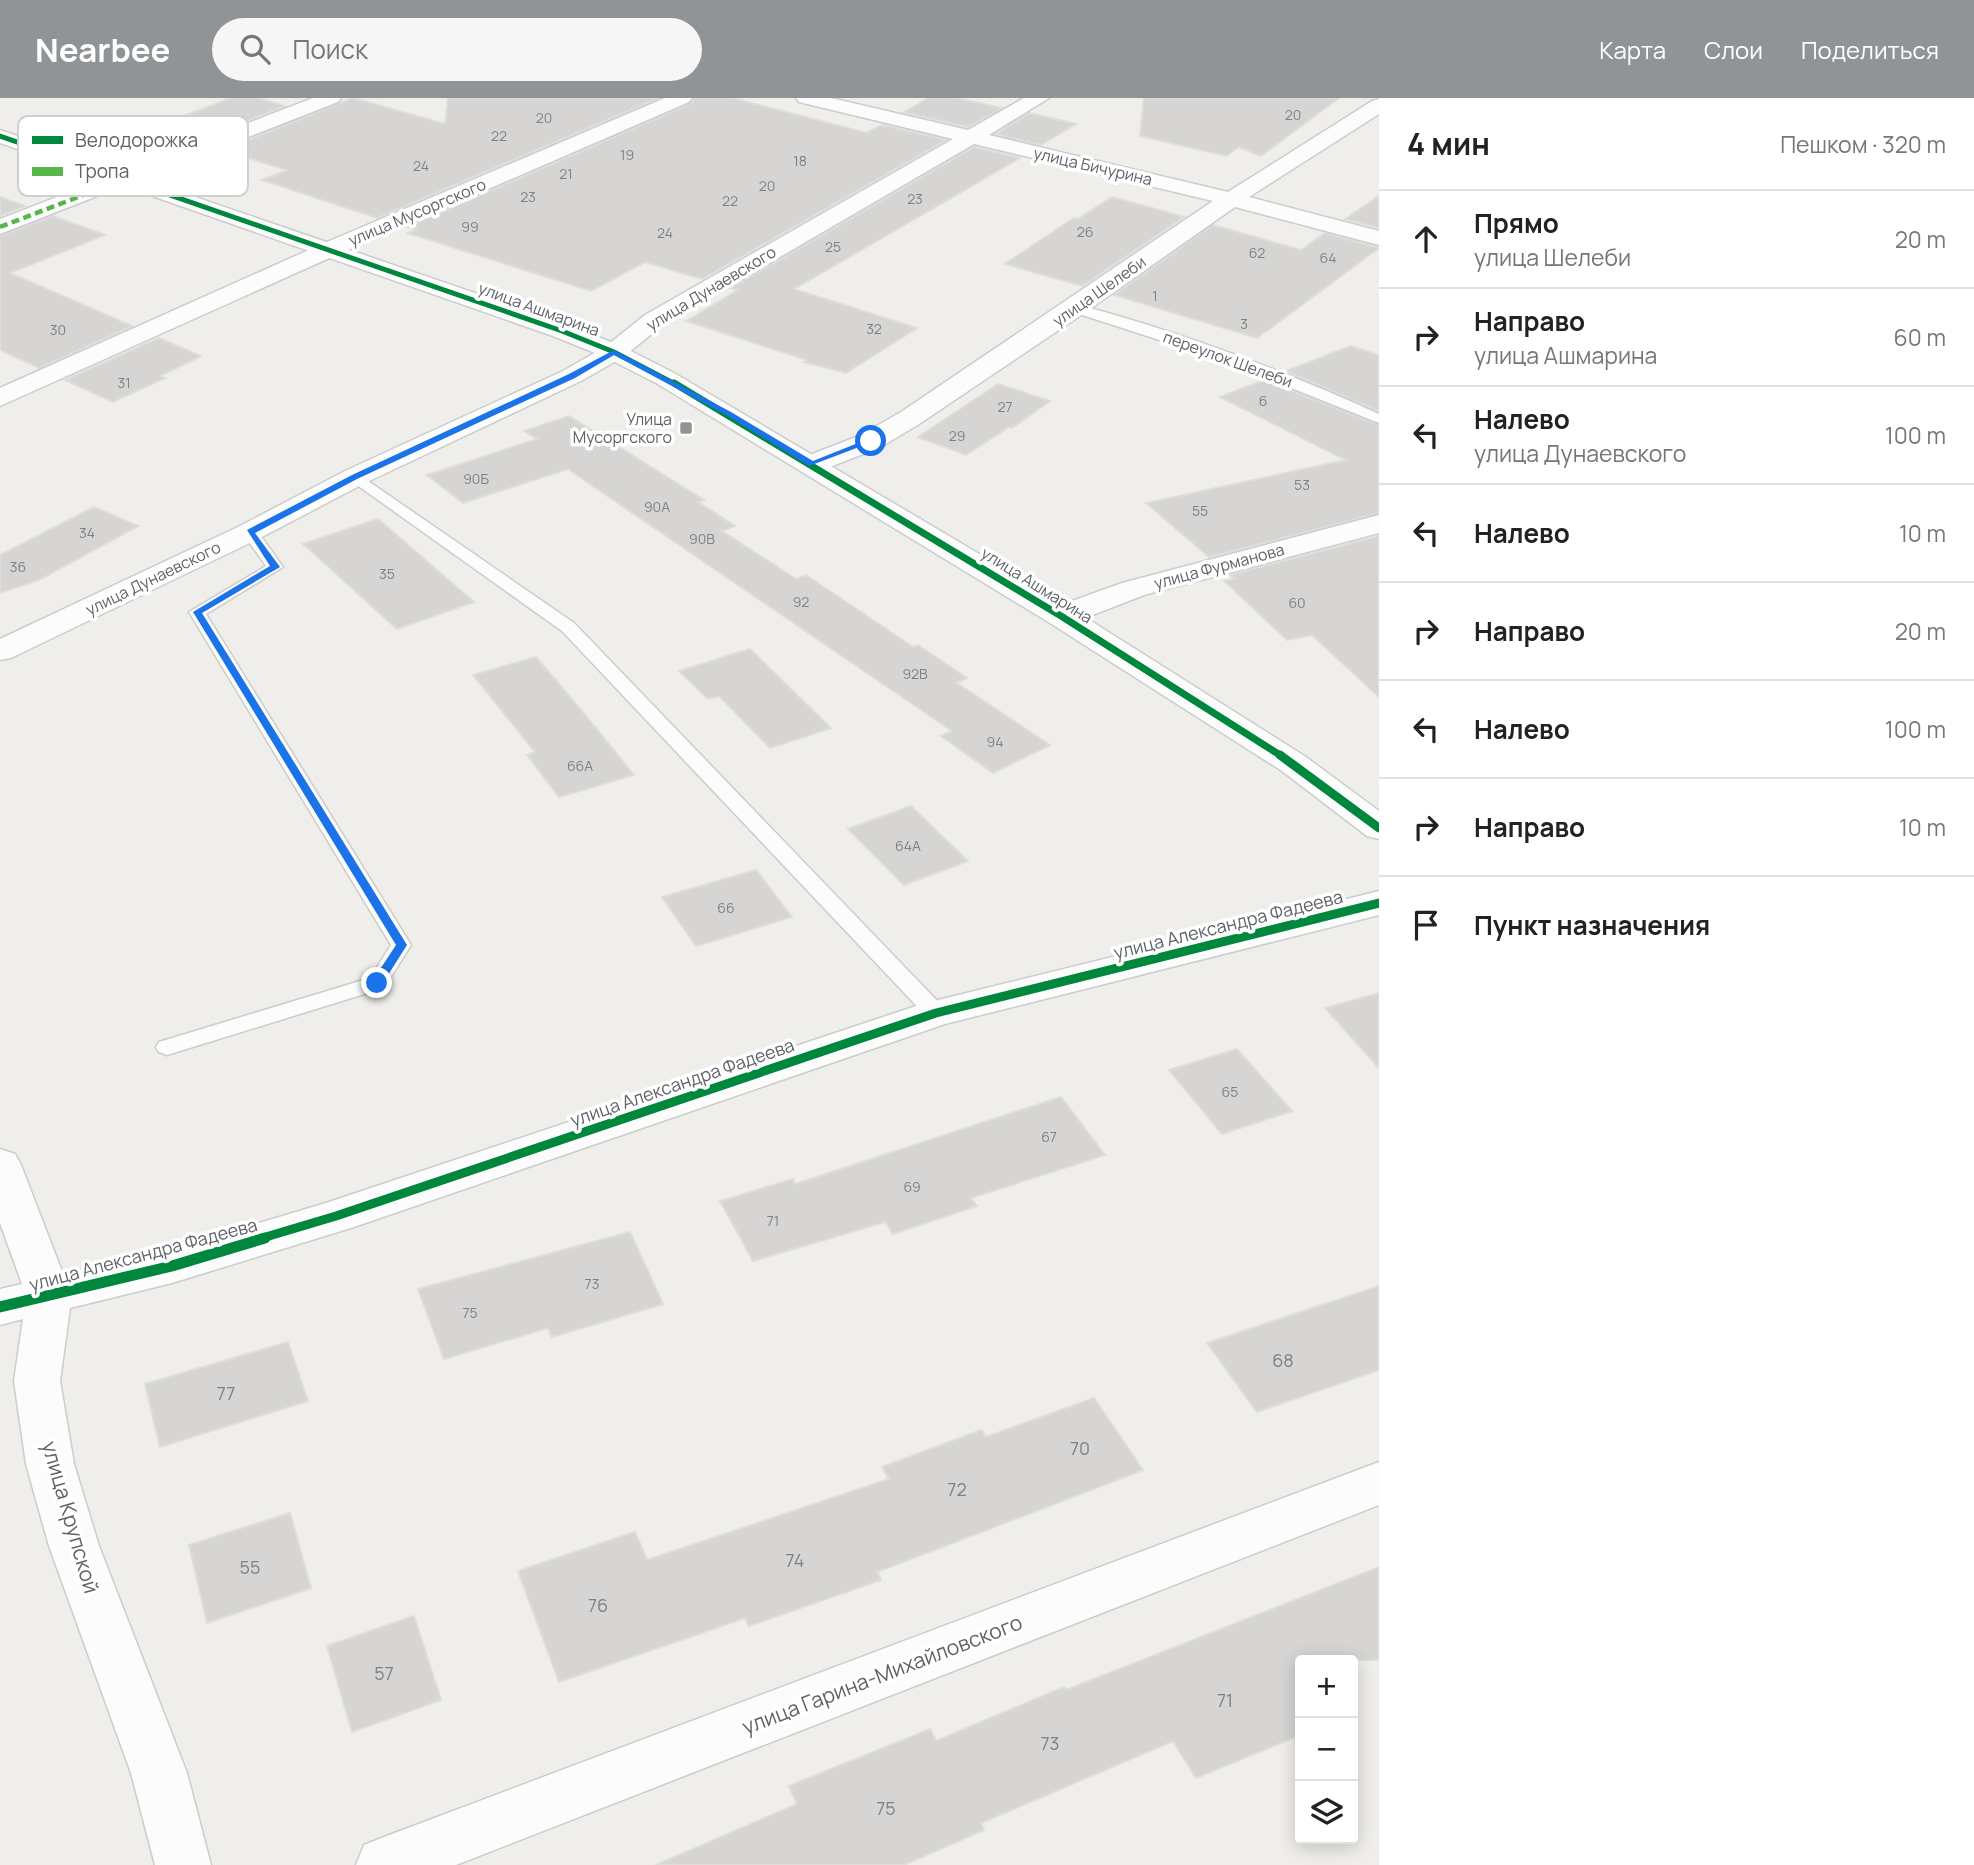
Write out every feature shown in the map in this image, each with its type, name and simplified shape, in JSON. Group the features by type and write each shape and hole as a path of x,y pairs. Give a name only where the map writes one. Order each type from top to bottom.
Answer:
{"street":[{"path":"248,131 331,98"},
{"name":"улица Мусоргского","path":"0,398 327,250 682,98"},
{"name":"улица Бичурина","path":"806,98 1231,199 1379,238"},
{"name":"улица Дунаевского","path":"0,652 250,532 355,477 572,376 614,352 654,320 1039,98"},
{"name":"улица Шелеби","path":"812,464 871,441 890,429 1075,308 1231,199 1379,105"},
{"name":"улица Ашмарина","path":"0,136 18,142"},
{"path":"0,227 81,196"},
{"name":"улица Ашмарина","path":"173,196 491,306 614,352 697,396 1061,616 1294,764 1379,828"},
{"name":"улица Фурманова","path":"1061,616 1133,589 1379,524"},
{"name":"улица Александра Фадеева","path":"0,1307 172,1266 336,1216 936,1013 1379,903"},
{"name":"улица Крупской","path":"0,1165 49,1296 37,1381 50,1464 74,1546 159,1773 183,1865"},
{"name":"улица Гарина-Михайловского","path":"384,1865 1379,1483"}],"lane":[{"name":"переулок Шелеби","path":"1075,308 1204,349 1328,396 1377,419"},
{"path":"355,477 569,627 936,1013"},
{"path":"167,1046 377,983 401,945 197,612 275,567 250,532"}],"building":[{"path":"231,98 258,98 285,106 248,120 248,116 184,116"},
{"path":"353,98 445,124 448,98 658,98 377,218 262,180 287,170 248,158 248,140"},
{"path":"695,98 732,98 867,133 882,125 946,140 702,279 645,262 591,291 408,233 415,230 407,227 690,104"},
{"path":"929,98 956,98 1002,108 968,127 904,112"},
{"path":"1144,98 1339,98 1261,156 1239,147 1226,156 1140,136"},
{"path":"1029,113 1076,124 1041,145 996,134"},
{"path":"974,147 1020,158 794,289 917,328 846,373 804,362 807,360 686,321 738,290 731,288"},
{"path":"1379,196 1379,228 1345,219"},
{"path":"0,197 25,206 0,216"},
{"path":"1112,197 1184,217 1082,286 1005,264 1074,218 1078,219"},
{"path":"53,216 105,235 10,273 132,326 39,368 0,350 0,236"},
{"path":"1213,225 1301,250 1325,233 1379,248 1257,338 1114,295"},
{"path":"159,338 201,356 160,376 165,378 113,402 65,380"},
{"path":"1350,346 1379,355 1379,411 1286,371"},
{"path":"1264,380 1379,425 1379,513 1209,557 1146,503 1346,460 1220,397"},
{"path":"998,384 1050,401 1012,428 1009,427 966,455 918,437"},
{"path":"569,416 704,500 698,502 735,526 722,531 796,579 806,575 913,647 918,645 967,678 957,683 1050,745 993,773 941,736 952,731 568,469 463,503 427,475 537,439 524,431"},
{"path":"94,507 138,526 39,580 0,593 0,555"},
{"path":"378,519 474,602 397,629 303,544"},
{"path":"1379,536 1379,697 1312,635 1287,640 1224,581 1235,579 1230,575"},
{"path":"750,649 831,728 770,748 719,696 708,699 679,671"},
{"path":"536,657 634,775 559,797 527,755 535,752 473,675"},
{"path":"911,806 968,861 904,885 848,829"},
{"path":"756,870 792,917 696,946 662,897"},
{"path":"1379,993 1379,1068 1325,1008"},
{"path":"1237,1049 1292,1111 1222,1134 1169,1070"},
{"path":"1061,1097 1105,1155 971,1198 977,1206 893,1234 885,1222 753,1261 720,1201 793,1179 795,1184"},
{"path":"630,1232 663,1304 552,1337 548,1328 444,1359 418,1289"},
{"path":"1379,1286 1379,1370 1257,1412 1207,1343"},
{"path":"288,1342 308,1401 160,1447 145,1384"},
{"path":"1094,1398 1143,1470 877,1572 881,1580 749,1626 745,1618 559,1682 518,1571 635,1532 647,1560 889,1479 882,1467 981,1430 986,1437"},
{"path":"290,1513 311,1588 207,1623 189,1545"},
{"path":"1379,1567 1379,1660 1358,1660 1358,1655 1295,1655 1295,1737 1196,1778 1173,1741 981,1823 984,1830 904,1865 656,1865 797,1804 789,1786 930,1729 936,1741 1064,1687 1066,1690"},
{"path":"414,1616 441,1700 352,1732 327,1646"}],"marked path":[{"path":"0,227 81,196"}],"cycle path":[{"path":"0,136 18,142"},
{"path":"173,196 562,331 614,352 665,378 1061,616 1294,764 1379,828"},
{"path":"0,1307 172,1266 336,1216 936,1013 1379,903"}],"place":[{"name":"Улица Мусоргского","path":"686,428"}],"route":[{"path":"377,983 401,945 197,612 275,567 250,532 355,477 572,376 614,352 728,413 812,464 871,441"}]}
